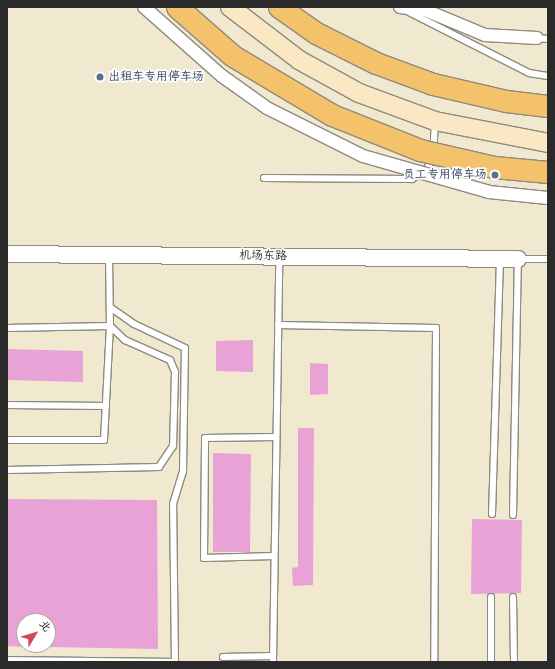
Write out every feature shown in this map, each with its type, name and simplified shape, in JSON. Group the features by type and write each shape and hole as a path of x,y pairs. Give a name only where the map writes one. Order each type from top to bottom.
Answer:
{"highway":[{"path":"177,7 233,56 332,115 420,150 494,167 548,172"},
{"path":"279,7 316,33 397,71 506,101 548,106"}],"main road":[{"path":"230,7 253,28 313,68 359,93 435,120 548,143"}],"street":[{"path":"144,7 222,76 267,108 343,147 410,172 460,185 489,192 548,198"},
{"path":"400,7 425,10 485,35 543,38"},
{"path":"425,10 437,7"},
{"name":"机场东路","path":"7,254 518,259"}],"lane":[{"path":"400,7 529,73 548,76"},
{"path":"264,178 412,179 426,170 433,158 435,120"},
{"path":"433,158 446,162"},
{"path":"7,440 104,440 110,326 109,255"},
{"path":"223,657 273,659 275,437 279,256"},
{"path":"492,514 500,258"},
{"path":"513,515 518,259 548,259"},
{"path":"7,660 175,662 173,504 184,472 185,348 134,324 110,307"},
{"path":"278,325 436,328 434,662"},
{"path":"7,328 110,326 138,346 170,360 175,372 173,446 159,467 7,470"},
{"path":"7,406 106,406"},
{"path":"274,556 204,558 204,550 205,438 275,437"},
{"path":"491,597 492,662"},
{"path":"512,597 514,662"}],"building":[{"path":"253,340 253,372 216,371 216,341"},
{"path":"7,349 83,351 83,382 7,380"},
{"path":"310,363 328,364 328,394 310,395"},
{"path":"298,428 314,428 313,585 293,586 292,568 298,567"},
{"path":"213,453 251,454 250,552 213,552"},
{"path":"7,499 157,500 158,649 56,647 56,613 16,613 16,647 7,646"},
{"path":"472,519 522,520 521,593 471,594"}],"place":[{"name":"出租车专用停车场","path":"100,77"},
{"name":"员工专用停车场","path":"495,175"}]}
